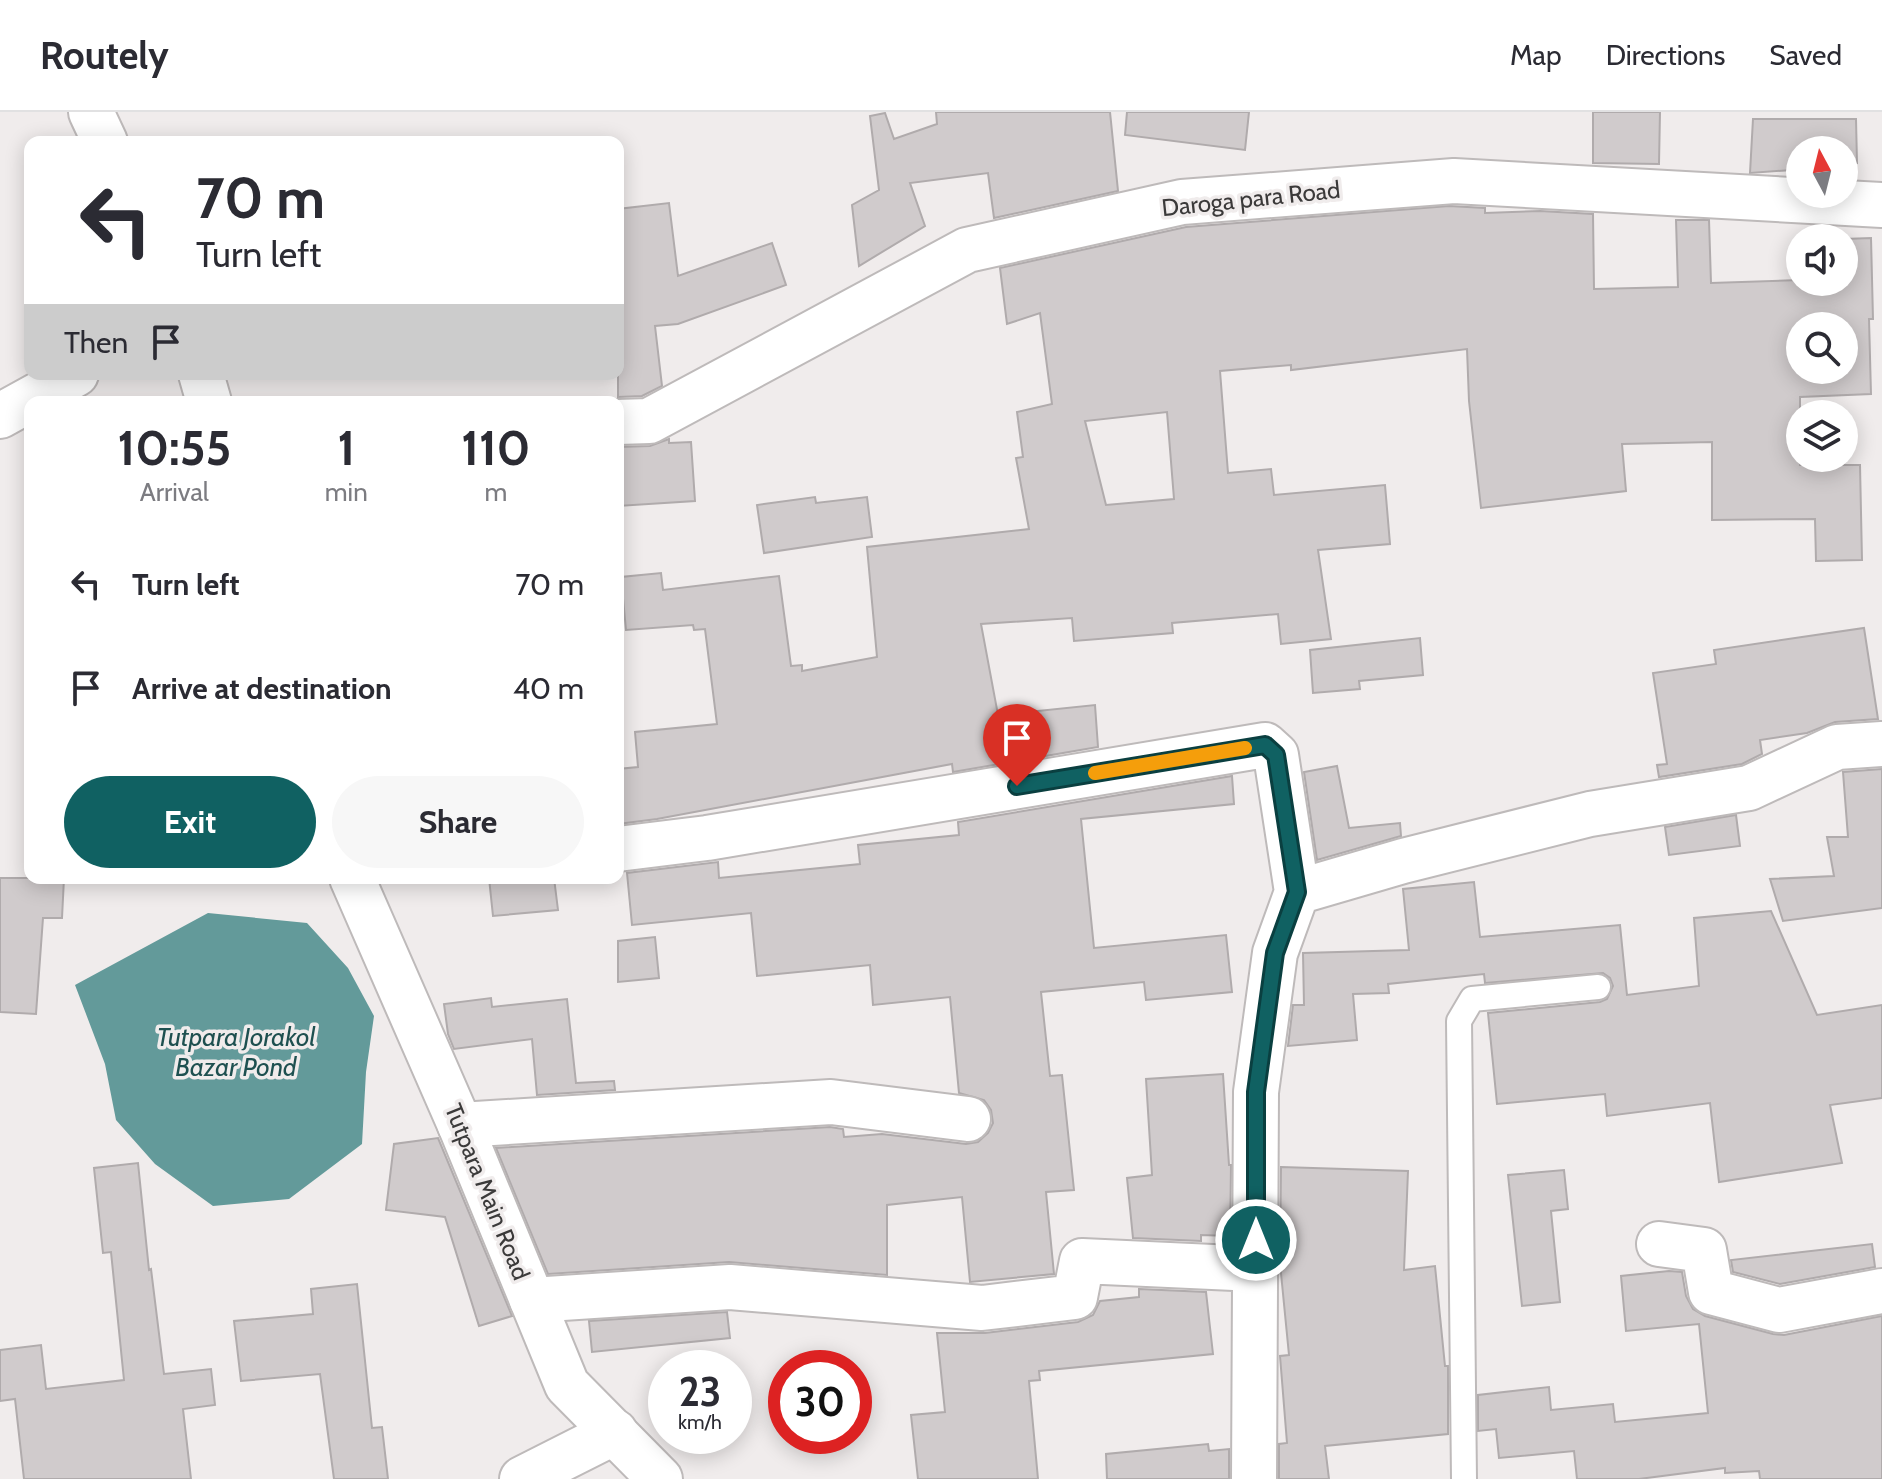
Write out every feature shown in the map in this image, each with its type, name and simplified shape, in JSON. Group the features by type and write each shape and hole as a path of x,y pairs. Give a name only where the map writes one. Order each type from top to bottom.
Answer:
{"street":[{"path":"91,112 102,136"},
{"name":"Daroga para Road","path":"624,422 649,421 967,250 1182,202 1454,181 1882,205"},
{"path":"36,396 65,380"},
{"path":"0,416 24,403"},
{"path":"1297,892 1403,861 1590,814 1749,788 1837,747 1882,744"},
{"path":"624,848 707,838 1265,745 1276,755 1297,892 1275,953 1256,1092 1254,1479"},
{"name":"Tutpara Main Road","path":"363,884 567,1385 660,1479"},
{"path":"460,1125 831,1102 968,1119"},
{"path":"1659,1244 1704,1250 1711,1292 1779,1310 1882,1291"},
{"path":"532,1300 730,1287 982,1308 1075,1297 1082,1261 1256,1269"},
{"path":"522,1479 615,1432"}],"lane":[{"path":"1464,1479 1459,1021 1472,999 1598,987"}],"water":[{"name":"Tutpara Jorakol Bazar Pond","path":"208,913 307,923 348,968 374,1016 366,1072 362,1144 289,1199 213,1206 155,1164 116,1120 105,1064 75,985"}],"building":[{"path":"936,112 1110,112 1118,191 994,218 988,173 910,183 925,226 859,266 852,205 879,190 870,116 885,113 894,139 937,124"},
{"path":"1127,112 1249,112 1245,150 1125,135"},
{"path":"1593,112 1660,112 1659,164 1593,163"},
{"path":"1753,119 1856,119 1856,136 1786,136 1786,170 1750,173"},
{"path":"669,203 678,276 772,243 786,285 678,324 655,326 662,386 642,396 618,396 618,380 624,380 624,208"},
{"path":"1449,206 1485,208 1485,213 1540,211 1593,214 1594,289 1678,287 1676,220 1709,220 1711,283 1786,280 1786,296 1858,296 1858,238 1871,238 1871,394 1786,400 1786,472 1858,472 1860,465 1862,560 1816,561 1815,519 1712,520 1712,442 1622,444 1626,491 1481,508 1469,401 1467,349 1291,370 1291,365 1220,371 1228,473 1271,469 1274,495 1385,485 1390,544 1318,550 1331,639 1281,644 1278,614 1172,623 1173,633 1074,641 1072,618 981,624 998,715 1095,705 1098,747 953,772 952,764 624,823 624,768 638,767 635,732 717,724 705,629 694,630 693,625 626,630 624,577 661,573 663,590 779,576 791,666 802,665 802,671 877,657 867,547 1029,529 1016,458 1023,457 1017,412 1052,404 1040,313 1007,324 1000,268 1186,227","holes":["1167,412 1174,499 1106,505 1085,421"]},
{"path":"669,439 669,443 691,442 695,501 624,506 624,447 650,446"},
{"path":"815,497 816,503 867,497 872,537 764,553 757,505"},
{"path":"1864,628 1878,719 1835,722 1807,733 1760,740 1762,754 1742,764 1659,777 1657,765 1667,764 1653,673 1716,664 1714,650"},
{"path":"1420,638 1423,675 1359,681 1360,689 1313,693 1310,650"},
{"path":"1337,766 1349,828 1400,823 1401,836 1317,860 1304,772"},
{"path":"1882,769 1882,908 1783,921 1770,879 1834,876 1827,837 1848,837 1843,772"},
{"path":"1232,776 1234,804 1081,819 1094,948 1226,935 1232,992 1146,1000 1144,982 1041,992 1050,1076 1062,1075 1074,1190 1046,1192 1054,1274 970,1282 962,1197 887,1205 887,1275 729,1262 548,1274 496,1148 830,1127 843,1129 844,1137 882,1134 966,1144 978,1142 993,1123 991,1110 984,1100 959,1093 950,997 873,1005 870,965 757,976 751,913 632,925 627,873 718,862 719,878 860,864 858,845 959,835 958,822"},
{"path":"1736,815 1740,846 1669,855 1665,827"},
{"path":"0,878 24,878 24,884 64,884 62,918 43,918 36,1014 0,1012"},
{"path":"1474,882 1480,937 1620,925 1627,995 1699,986 1694,918 1771,911 1817,1015 1882,1005 1882,1098 1830,1105 1842,1163 1719,1182 1710,1103 1607,1116 1605,1094 1497,1104 1488,1013 1600,1002 1607,999 1613,986 1610,978 1603,973 1485,983 1484,974 1388,984 1389,993 1353,994 1357,1040 1288,1046 1293,1005 1304,1005 1303,953 1409,950 1403,889"},
{"path":"490,884 555,884 558,910 493,916"},
{"path":"655,937 659,978 618,982 618,941"},
{"path":"491,998 492,1007 567,999 576,1083 614,1081 615,1090 537,1095 532,1039 454,1049 448,1034 444,1004"},
{"path":"1223,1074 1231,1165 1230,1236 1201,1235 1201,1241 1133,1238 1127,1178 1152,1175 1146,1079"},
{"path":"438,1138 512,1316 479,1326 445,1217 386,1210 394,1144"},
{"path":"138,1163 164,1374 211,1369 215,1405 183,1409 191,1479 24,1479 15,1399 0,1401 0,1350 41,1345 46,1389 124,1380 111,1252 103,1253 94,1168"},
{"path":"1281,1167 1408,1171 1404,1270 1435,1266 1445,1366 1448,1366 1448,1434 1325,1446 1329,1479 1279,1479 1279,1444 1287,1443 1280,1356 1289,1355 1280,1263"},
{"path":"1564,1170 1568,1209 1551,1211 1560,1302 1522,1306 1508,1175"},
{"path":"1872,1244 1875,1267 1780,1284 1733,1272 1731,1260"},
{"path":"1682,1272 1686,1296 1693,1309 1705,1316 1773,1334 1784,1335 1882,1316 1882,1479 1760,1479 1759,1471 1725,1473 1725,1468 1639,1479 1577,1479 1574,1451 1499,1458 1496,1429 1478,1431 1478,1395 1549,1387 1551,1410 1613,1404 1615,1422 1708,1413 1699,1324 1626,1331 1621,1276"},
{"path":"357,1284 372,1428 382,1427 388,1479 334,1479 320,1374 241,1381 234,1321 313,1314 311,1289"},
{"path":"1139,1289 1206,1292 1213,1354 1039,1371 1040,1380 1029,1381 1038,1479 918,1479 911,1415 945,1412 937,1333 985,1333 1078,1322 1093,1315 1100,1301 1139,1297"},
{"path":"727,1312 730,1338 592,1352 589,1321"},
{"path":"1208,1444 1209,1451 1229,1449 1229,1479 1107,1479 1106,1454"}],"slow traffic":[{"path":"1095,773 1245,748"}],"route":[{"path":"1017,786 1265,745 1276,755 1297,892 1275,953 1256,1092 1256,1240"}]}
